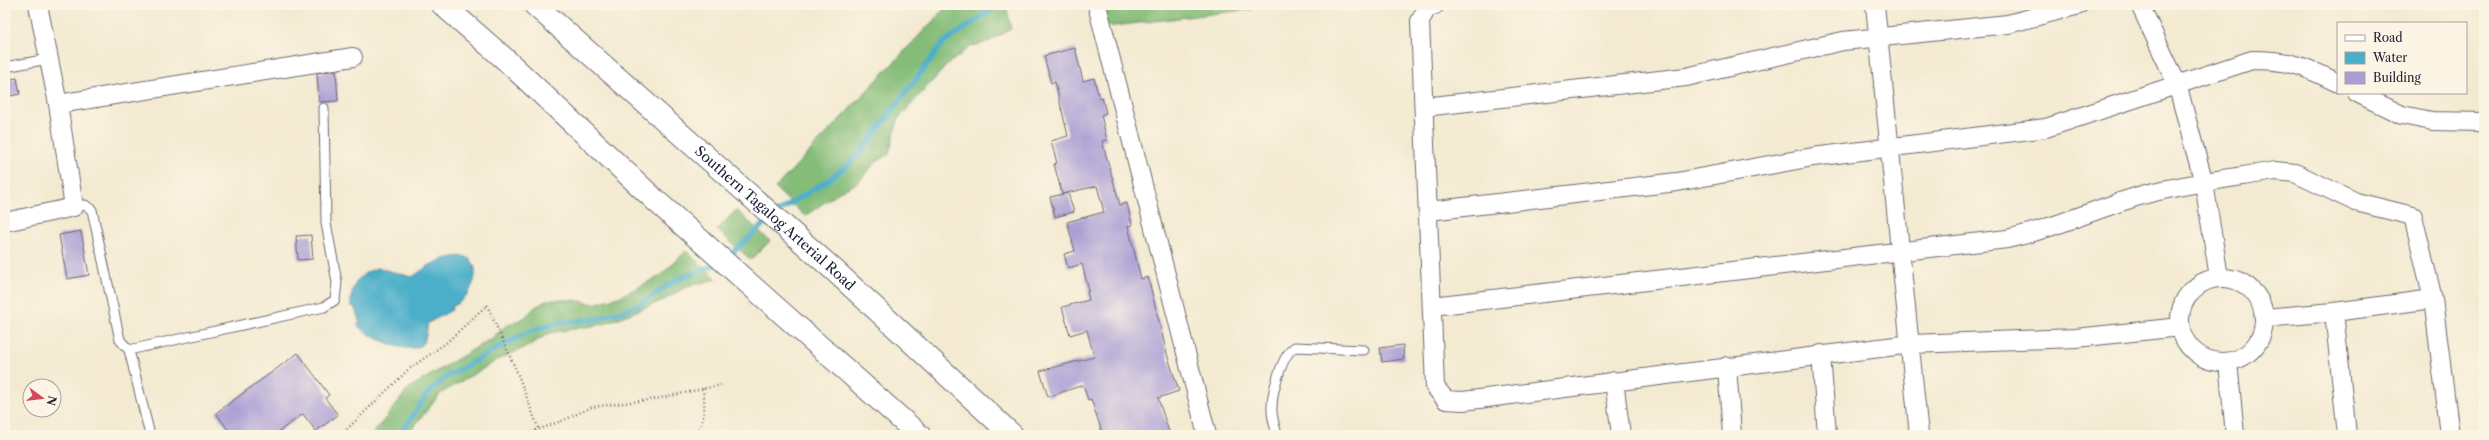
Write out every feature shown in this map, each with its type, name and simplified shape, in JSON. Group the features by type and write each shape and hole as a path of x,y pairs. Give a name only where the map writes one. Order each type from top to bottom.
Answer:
{"highway":[{"path":"443,5 506,60 655,200 919,435"},
{"name":"Southern Tagalog Arterial Road","path":"535,5 835,271 1012,435"}],"street":[{"path":"5,222 74,207 58,104 38,5"},
{"path":"1097,5 1207,435"},
{"path":"1435,5 1427,8 1420,21 1435,386 1446,400 1463,401 1821,354 1911,344 2076,338 2180,327"},
{"path":"1876,5 1919,435"},
{"path":"1424,107 1686,78 1811,46 1879,36 2008,24 2079,5"},
{"path":"2140,5 2177,84 2204,183 2219,277"},
{"path":"58,104 353,57"},
{"path":"1429,212 1677,182 1813,157 1891,146 2046,128 2252,60 2281,60 2304,65 2337,82"},
{"path":"2359,94 2402,115 2432,121 2484,122"},
{"path":"1432,306 2007,240 2031,234 2135,197 2204,183 2275,172 2295,173 2356,202 2413,216 2433,299 2450,435"},
{"path":"2219,277 2236,279 2251,288 2261,301 2265,318 2263,334 2255,347 2243,357 2228,362 2212,361 2197,354 2186,342 2180,327 2181,310 2188,294 2202,282 2219,277"},
{"path":"2265,318 2334,312 2433,299"},
{"path":"2334,312 2347,435"},
{"path":"1821,354 1827,435"},
{"path":"2228,362 2235,435"},
{"path":"1727,366 1732,435"},
{"path":"1614,381 1621,435"}],"lane":[{"path":"5,67 48,59"},
{"path":"129,350 324,307 335,300 337,282 326,223 324,108"},
{"path":"74,207 85,206 92,210 120,340 129,350 150,435"},
{"path":"1277,435 1272,407 1283,361 1288,351 1295,348 1364,350"}],"path":[{"path":"341,435 409,369 446,343 484,306 489,306 517,372 538,430"},
{"path":"524,435 592,407 656,399 721,385"},
{"path":"694,435 701,425 705,412 703,388"}],"green space":[{"path":"948,5 1006,5 1011,29 990,41 970,47 947,65 898,119 889,154 875,163 857,183 839,192 805,216 775,188"},
{"path":"1100,5 1251,5 1252,9 1106,27"},
{"path":"736,210 770,241 751,260 717,230"},
{"path":"686,251 717,279 688,286 664,300 604,324 549,333 529,346 501,358 440,394 407,435 372,435 409,388 492,338 506,326 524,318 535,307 548,300 574,300 594,304 621,296 660,276"}],"water":[{"path":"463,256 473,263 475,269 474,281 471,288 463,299 451,307 452,310 428,323 425,339 420,346 406,348 387,343 369,334 357,325 360,323 354,306 351,307 352,293 360,277 365,273 378,268 412,277 435,262 447,258"}],"building":[{"path":"1075,48 1083,81 1094,78 1099,98 1102,97 1106,113 1101,115 1107,140 1102,141 1120,205 1127,203 1132,225 1128,226 1141,279 1148,277 1167,354 1179,391 1158,398 1170,435 1103,435 1091,399 1088,400 1083,385 1048,397 1040,371 1094,357 1087,330 1070,335 1062,307 1089,300 1087,291 1089,291 1082,264 1068,268 1064,254 1075,251 1067,222 1104,212 1097,186 1062,194 1054,164 1057,163 1051,141 1068,136 1055,82 1051,83 1044,56"},
{"path":"336,70 338,101 319,102 317,73"},
{"path":"17,78 20,94 5,97 5,80"},
{"path":"1068,193 1074,212 1055,217 1050,197"},
{"path":"81,231 89,275 67,279 59,235"},
{"path":"311,235 313,259 298,260 296,236"},
{"path":"1403,345 1404,359 1382,362 1380,348"},
{"path":"298,353 329,395 325,398 338,415 316,431 303,414 274,435 232,435 216,413"}],"waterway":[{"path":"776,213 831,178 848,165 868,143 943,43 999,5"},
{"path":"727,258 769,219"},
{"path":"400,435 427,394 446,377 512,340 531,331 557,323 597,319 623,311 640,304 678,279 718,264"}]}
